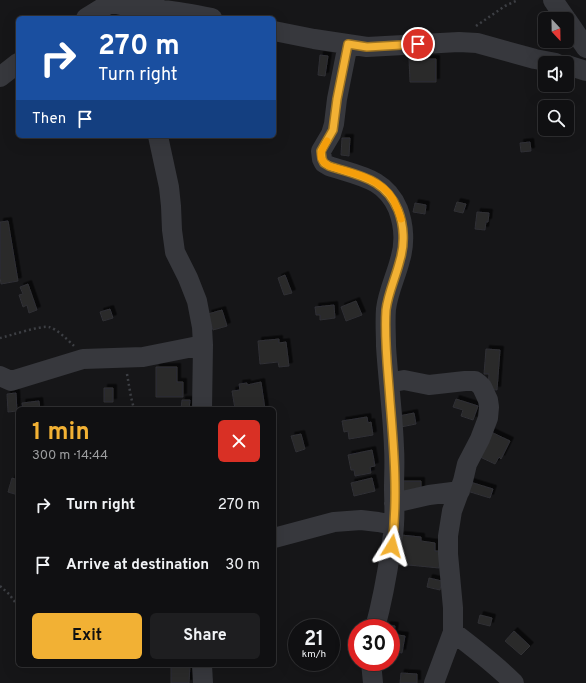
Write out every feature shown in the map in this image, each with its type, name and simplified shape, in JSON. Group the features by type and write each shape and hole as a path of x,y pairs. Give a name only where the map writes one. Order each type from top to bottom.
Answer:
{"street":[{"path":"211,16 213,0"},
{"path":"553,0 561,12"},
{"path":"89,16 111,1 162,14 186,16"},
{"path":"574,30 586,48"},
{"path":"276,31 367,47 459,42 477,43 538,60"},
{"path":"348,44 337,99 334,124 331,134 321,151 321,156 324,163 329,166 373,180 386,190 392,198 402,221 403,249 386,309 389,383 394,448 394,525 386,580 378,619"},
{"path":"0,77 16,65"},
{"path":"574,67 586,71"},
{"path":"158,138 169,187 175,252 188,278 197,301 202,327 202,407"},
{"path":"0,376 11,381 83,359 143,357 203,345"},
{"path":"389,383 404,380 429,385 472,381 477,382 482,387 488,400 488,418 468,464 460,491 452,510 448,536 448,554 453,608 453,632 434,683"},
{"path":"394,503 429,494 460,491"},
{"path":"276,537 334,522 361,520 394,525"},
{"path":"453,632 480,652 514,683"},
{"path":"202,667 203,683"},
{"path":"372,671 373,683"}],"path":[{"path":"459,42 473,28 505,6 518,0"},
{"path":"0,338 40,327 48,327 58,332 88,359"},
{"path":"125,357 130,397 133,407"},
{"path":"0,586 16,603"}],"building":[{"path":"320,55 328,56 325,76 318,75"},
{"path":"409,59 436,59 436,82 410,82"},
{"path":"342,138 350,138 349,156 341,155"},
{"path":"530,142 531,151 521,152 520,143"},
{"path":"457,202 466,204 463,213 454,211"},
{"path":"415,203 426,205 425,214 413,212"},
{"path":"477,212 489,213 485,230 475,229"},
{"path":"8,221 18,281 1,284 0,222"},
{"path":"285,275 292,293 284,295 278,278"},
{"path":"28,284 37,310 29,313 27,305 23,307 19,295 23,294 20,287"},
{"path":"356,301 362,315 346,321 341,307"},
{"path":"334,305 335,318 320,320 320,315 316,315 315,307"},
{"path":"110,309 113,318 103,321 100,312"},
{"path":"222,310 227,326 213,330 208,314"},
{"path":"279,339 279,343 286,342 289,366 279,367 278,362 260,364 258,341"},
{"path":"486,349 500,350 497,390 488,389 489,374 484,374"},
{"path":"156,367 177,367 177,382 183,382 183,397 156,397"},
{"path":"261,382 265,407 235,407 232,391 240,390 239,384 247,383 247,385"},
{"path":"104,388 113,388 113,402 104,402"},
{"path":"16,393 16,411 8,412 7,394"},
{"path":"456,399 478,406 473,420 461,416 463,410 453,407"},
{"path":"182,400 190,400 189,407 181,407"},
{"path":"39,401 40,407 23,407 22,403"},
{"path":"414,413 416,424 401,427 399,416"},
{"path":"367,417 368,423 371,422 373,435 349,439 348,431 344,432 342,421"},
{"path":"491,432 510,441 501,459 499,457 495,464 480,457"},
{"path":"301,434 305,449 296,452 291,436"},
{"path":"372,450 375,466 370,467 371,473 355,476 354,470 351,470 348,455"},
{"path":"12,478 16,479 16,494 8,492"},
{"path":"372,478 375,491 354,496 351,483"},
{"path":"401,481 421,481 421,491 401,491"},
{"path":"470,482 493,489 490,498 467,491"},
{"path":"401,535 421,537 421,541 435,543 435,551 441,551 439,568 398,564"},
{"path":"429,578 442,581 440,590 427,587"},
{"path":"480,615 492,618 490,626 478,623"},
{"path":"514,631 530,646 521,655 505,641"},
{"path":"400,635 405,636 402,653 400,653"},
{"path":"171,667 190,667 189,683 171,683"},
{"path":"401,673 417,674 417,683 400,683"}],"slow traffic":[{"path":"327,141 321,151 321,156 324,163 373,180 386,190 392,198 401,219"}],"route":[{"path":"392,546 394,525 394,448 387,361 386,309 403,249 402,221 392,198 386,190 373,180 329,166 324,163 321,156 321,151 333,130 337,99 348,44 367,47 418,44"}]}
